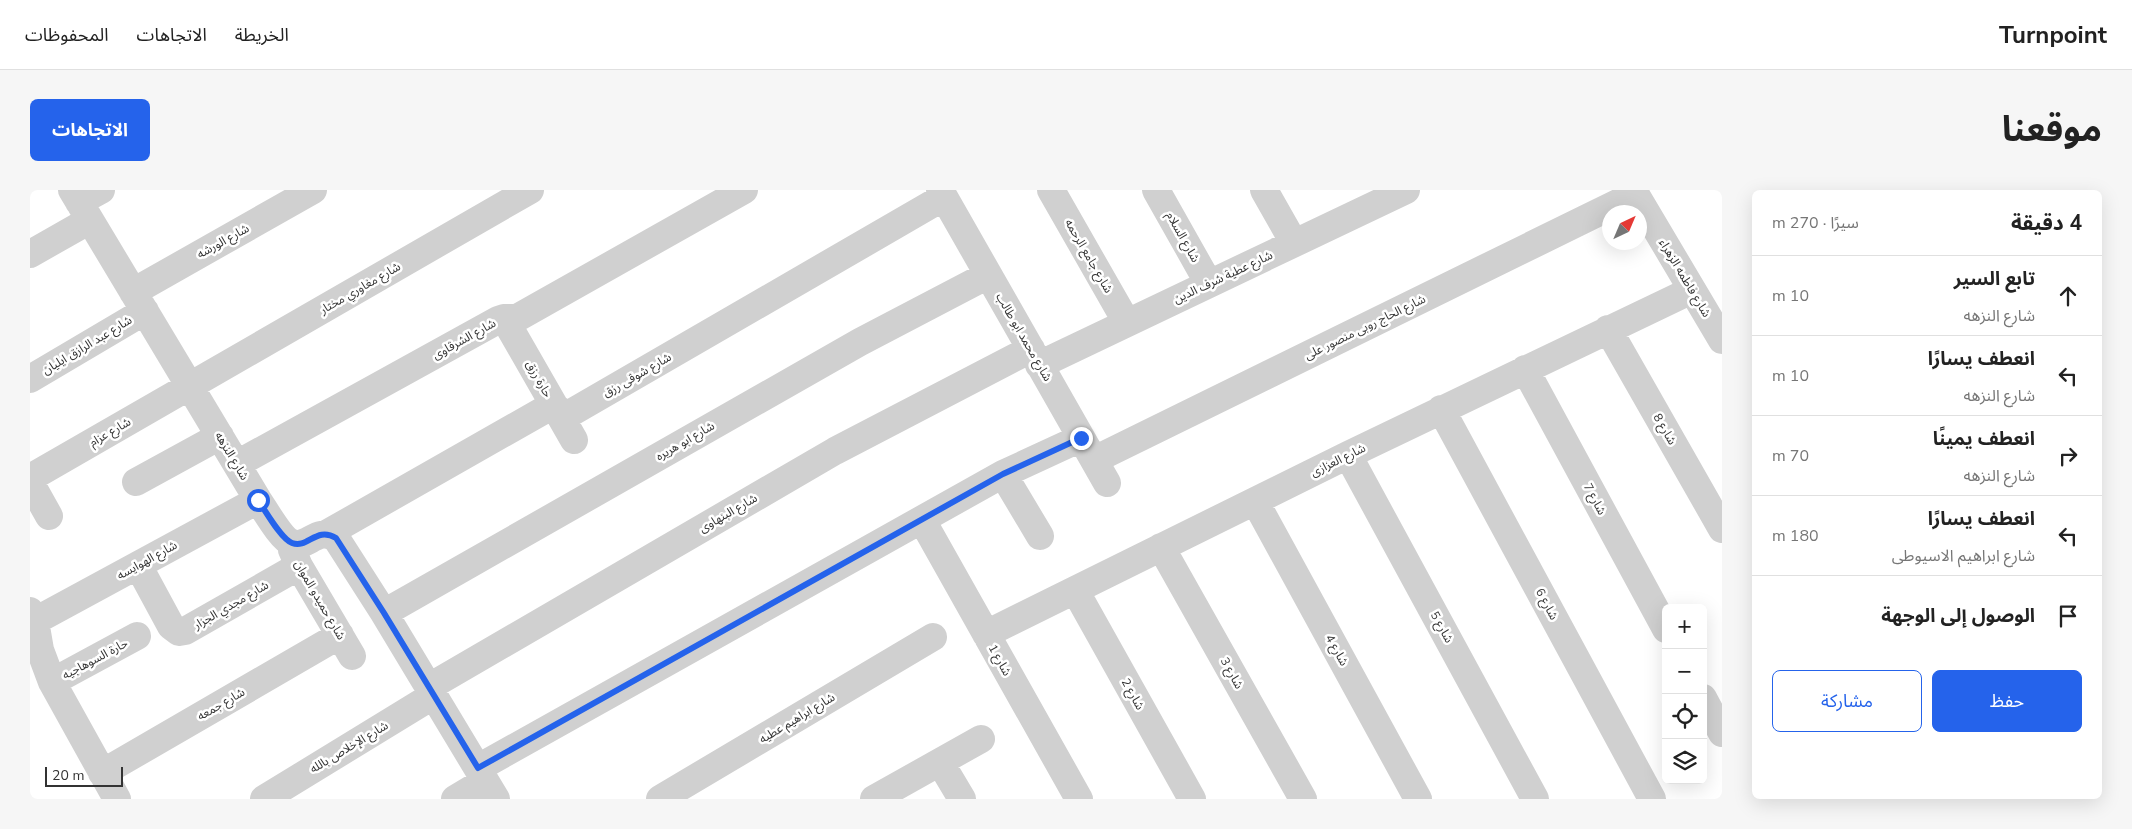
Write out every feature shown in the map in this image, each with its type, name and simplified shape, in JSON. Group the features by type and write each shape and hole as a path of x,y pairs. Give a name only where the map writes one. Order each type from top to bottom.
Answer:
{"street":[{"name":"شارع الورشه","path":"139,301 313,190"},
{"name":"شارع مغاوري مختار","path":"190,386 530,190"},
{"name":"شارع الشرقاوى","path":"237,464 504,318 517,318 744,190"},
{"name":"شارع جامع الرحمه","path":"1051,190 1127,323"},
{"name":"شارع السلام","path":"1156,190 1209,284"},
{"path":"1264,190 1294,243"},
{"name":"شارع عطية شرف الدين","path":"1035,357 1127,323 1294,243 1372,197 1406,190"},
{"name":"شارع فاطمه الزهراء","path":"1635,192 1722,340"},
{"name":"شارع الحاج روبى منصور على","path":"455,799 486,783 922,520 1003,474 1094,461 1635,192"},
{"name":"شارع محمد ابو طالب","path":"942,193 1094,461"},
{"name":"شارع شوقى رزق","path":"328,533 546,409 556,408 568,414 942,193"},
{"name":"شارع النزهه","path":"85,201 139,301 258,500 296,555"},
{"path":"30,254 85,201"},
{"name":"شارع ابو هريره","path":"384,613 834,357 988,274"},
{"name":"شارع العزازى","path":"986,634 1525,368 1692,290"},
{"name":"شارع عبد الرازق ايليان","path":"30,379 139,301"},
{"name":"حارة رزق","path":"504,318 574,440"},
{"name":"شارع 8","path":"1608,329 1722,529"},
{"name":"شارع البنهاوى","path":"432,691 835,451 1035,357"},
{"name":"شارع 7","path":"1525,368 1662,622"},
{"name":"شارع عزام","path":"30,478 190,386"},
{"name":"شارع 6","path":"1442,409 1652,799"},
{"path":"136,482 220,436"},
{"name":"شارع 5","path":"1348,455 1535,799"},
{"path":"1003,474 1040,536"},
{"path":"30,482 49,516"},
{"name":"شارع الهوايسه","path":"33,616 138,565 258,500"},
{"name":"شارع 4","path":"1256,500 1418,799"},
{"name":"شارع 1","path":"922,520 1079,799"},
{"path":"296,555 302,543 319,534 328,533 336,538 432,691 486,783"},
{"name":"شارع 3","path":"1161,547 1303,799"},
{"name":"شارع مجدي الجزار","path":"138,565 171,626 179,632 185,631 296,555"},
{"name":"شارع حميدو الموان","path":"296,555 346,646"},
{"name":"شارع 2","path":"1075,590 1192,799"},
{"path":"33,616 35,653 116,799"},
{"name":"حارة السوهاجيه","path":"52,682 137,636"},
{"name":"شارع ابراهيم عطيه","path":"660,799 933,637"},
{"name":"شارع جمعه","path":"102,773 346,646"},
{"name":"شارع الإخلاص بالله","path":"264,799 432,691"},
{"path":"1707,705 1722,733"},
{"path":"874,799 981,739"},
{"path":"940,762 962,799"}],"route":[{"path":"258,500 283,536 292,544 302,543 319,534 328,533 336,538 478,768 1003,474 1081,438"}]}
